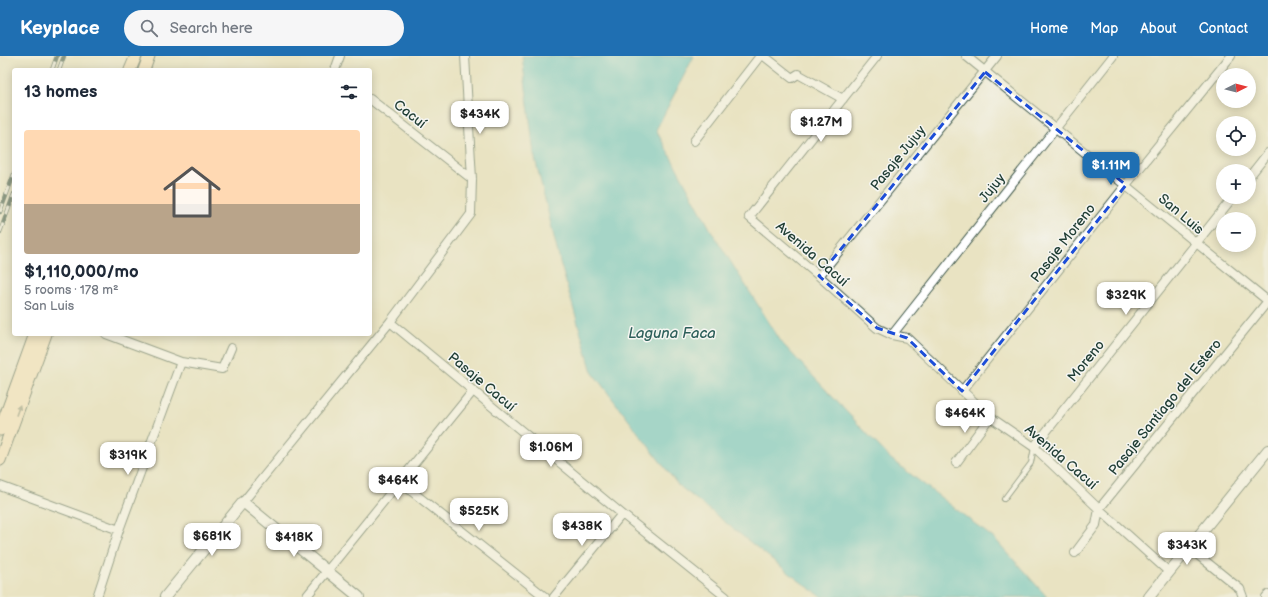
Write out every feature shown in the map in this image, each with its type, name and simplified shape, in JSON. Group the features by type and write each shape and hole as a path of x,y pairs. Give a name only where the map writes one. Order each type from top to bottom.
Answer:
{"main road":[{"path":"131,68 136,56"},
{"path":"145,68 149,56"},
{"path":"0,430 34,336"},
{"path":"0,460 45,336"}],"street":[{"path":"336,68 340,56"},
{"path":"165,597 390,322 471,214 472,179 465,56"},
{"path":"694,141 760,56"},
{"path":"764,56 792,78 798,74 843,99 877,56"},
{"name":"San Luis","path":"966,56 1268,301"},
{"name":"Pasaje Jujuy","path":"818,276 997,56"},
{"name":"Jujuy","path":"892,335 1113,56"},
{"name":"Pasaje Moreno","path":"962,391 1231,56"},
{"name":"Avenida Cacuí","path":"843,99 749,217 877,328 892,335 907,338 990,416 1034,447 1099,509 1169,572"},
{"name":"Cacuí","path":"372,101 472,179"},
{"path":"1256,168 1268,153"},
{"name":"Moreno","path":"1034,447 1227,204"},
{"name":"Pasaje Santiago del Estero","path":"1074,553 1096,525 1099,509 1268,301"},
{"name":"Pasaje Cacuí","path":"390,322 622,514 726,597"},
{"path":"111,336 181,362 222,369 231,348"},
{"path":"97,597 119,530 181,362"},
{"path":"306,597 473,391"},
{"path":"956,463 990,416"},
{"path":"1149,597 1268,450"},
{"path":"400,482 545,597"},
{"path":"0,486 119,530"},
{"path":"243,502 359,597"},
{"path":"554,597 622,514"},
{"path":"1188,547 1240,590 1243,597"}],"lane":[{"path":"1004,499 1031,463 1034,447"}],"highlighted area":[{"path":"985,72 1126,185 962,391 907,338 877,328 819,276"}],"water":[{"name":"Laguna Faca","path":"522,56 694,56 656,130 712,232 782,343 891,459 996,540 1047,597 822,597 798,580 678,485 592,372 560,262 534,154"}],"railway":[{"path":"53,68 57,56"},
{"path":"60,68 64,56"},
{"path":"0,212 12,179"},
{"path":"0,232 12,199"}]}
